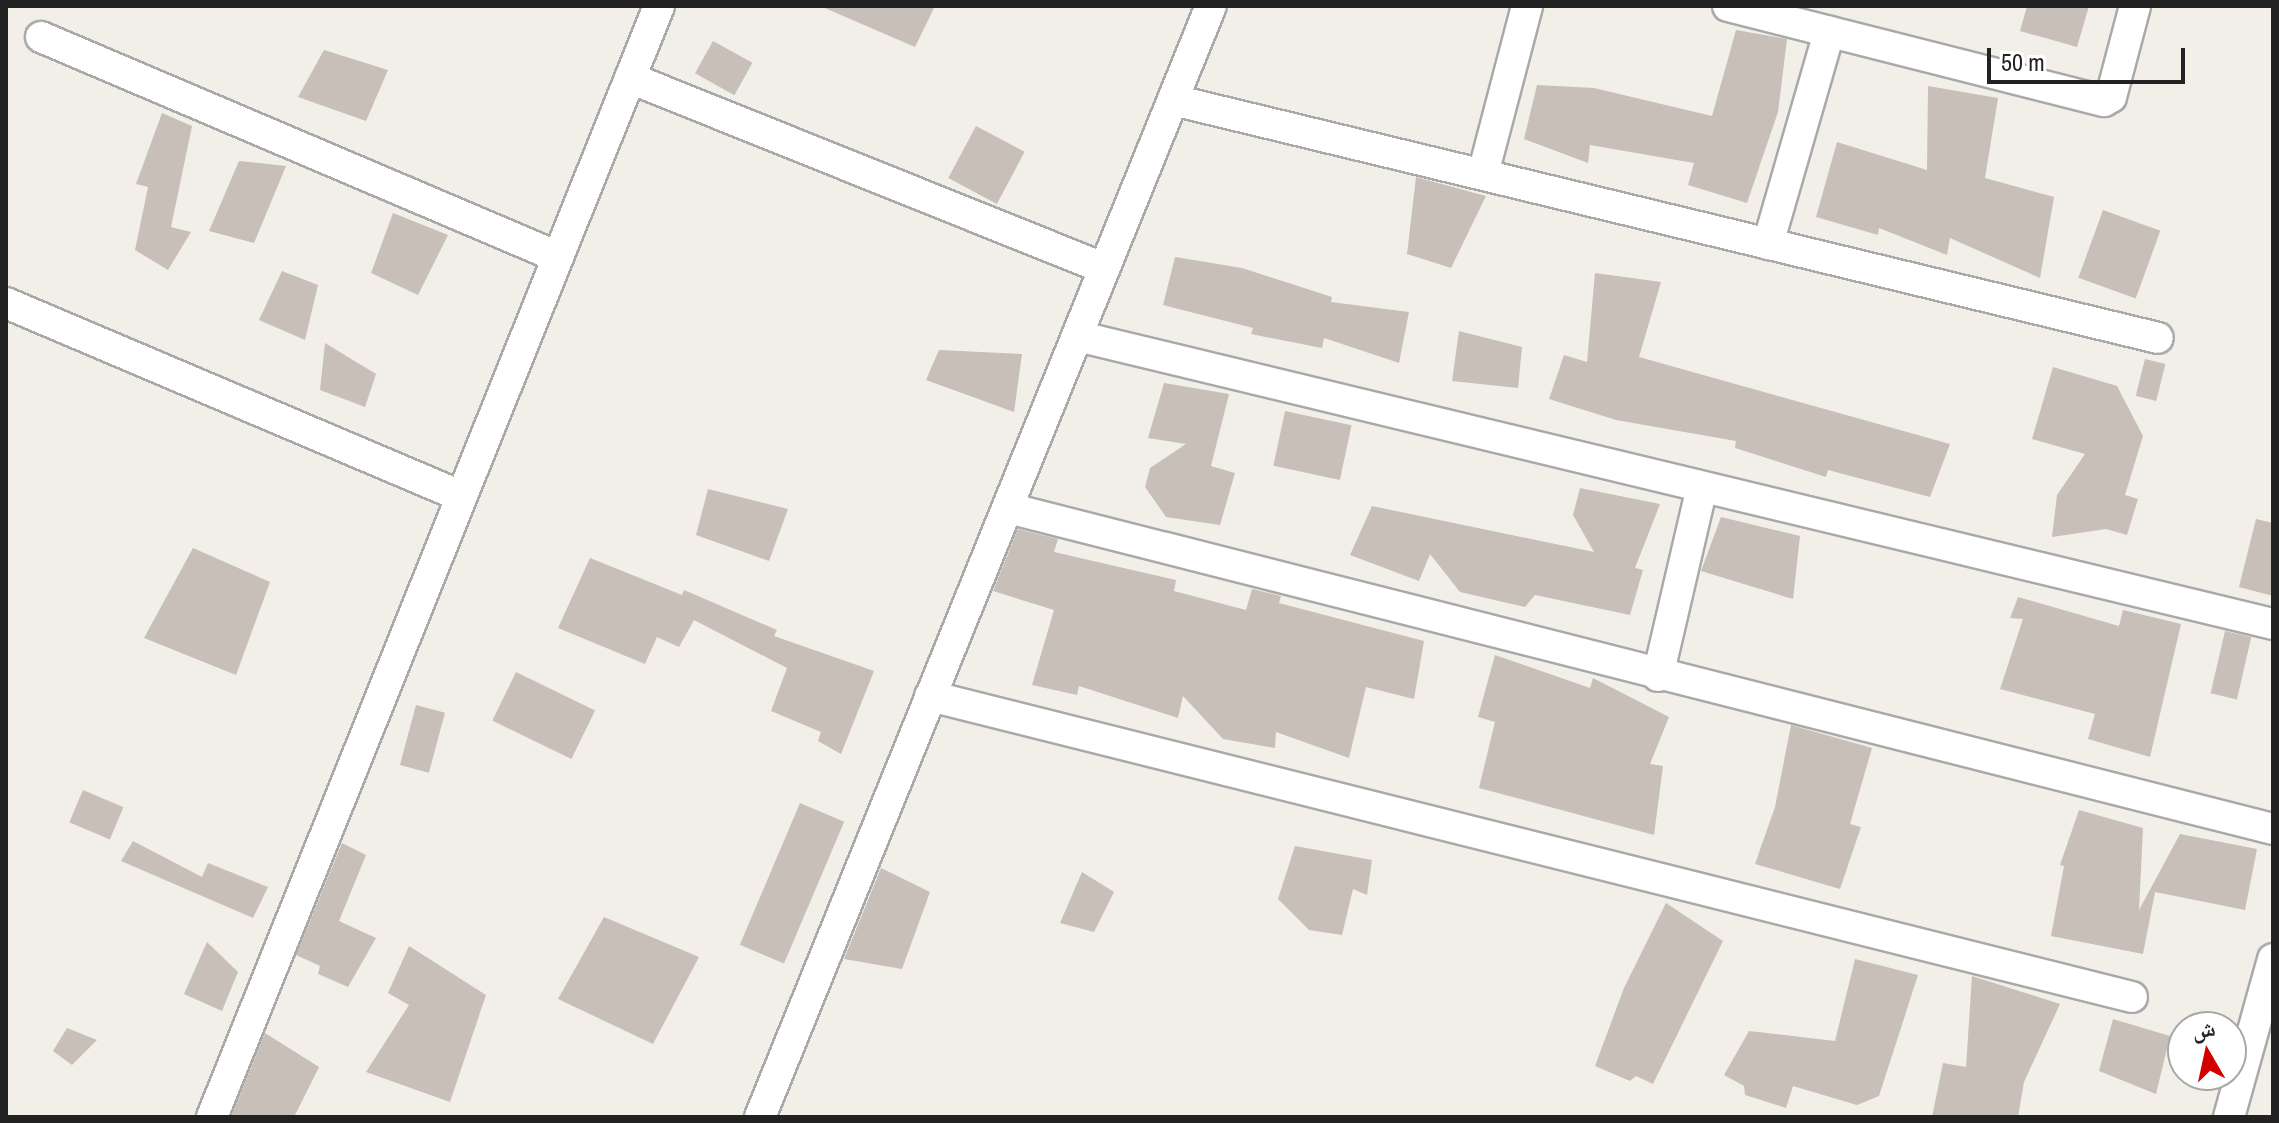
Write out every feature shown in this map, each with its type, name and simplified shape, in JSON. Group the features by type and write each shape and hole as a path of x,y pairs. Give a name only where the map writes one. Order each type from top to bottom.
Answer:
{"street":[{"path":"212,1117 659,6"},
{"path":"760,1117 1211,6"},
{"path":"1483,174 1527,6"},
{"path":"1728,6 2104,101 2111,97 2135,6"},
{"path":"1768,244 1829,32"},
{"path":"41,37 558,257"},
{"path":"630,78 1103,268"},
{"path":"1173,100 2158,338"},
{"path":"6,303 461,496"},
{"path":"1077,336 2273,624"},
{"path":"1658,676 1702,487"},
{"path":"1008,508 1658,676 2273,829"},
{"path":"930,696 2132,997"},
{"path":"2229,1117 2273,959"}],"building":[{"path":"820,6 935,6 915,47"},
{"path":"2027,6 2089,6 2077,47 2020,31"},
{"path":"1736,30 1787,39 1778,112 1747,203 1688,185 1694,163 1590,145 1588,163 1524,139 1537,85 1594,88 1712,116"},
{"path":"713,41 752,63 734,95 695,73"},
{"path":"324,50 388,70 366,121 298,97"},
{"path":"1928,86 1998,98 1985,178 2054,197 2040,278 1950,238 1947,255 1879,228 1878,235 1816,217 1837,142 1927,170"},
{"path":"162,113 192,126 171,227 191,232 168,270 135,250 148,187 136,184"},
{"path":"976,126 1025,152 997,204 948,178"},
{"path":"239,161 286,166 254,243 209,231"},
{"path":"1416,177 1486,196 1451,268 1407,254"},
{"path":"2103,210 2160,231 2136,299 2078,278"},
{"path":"393,213 448,235 418,295 371,273"},
{"path":"1175,257 1242,268 1332,297 1331,302 1409,312 1399,363 1324,338 1322,348 1251,334 1253,328 1163,305"},
{"path":"282,271 318,285 305,340 259,320"},
{"path":"1595,273 1661,282 1639,357 1950,444 1930,497 1828,470 1826,477 1735,448 1736,441 1616,420 1549,399 1564,355 1587,362"},
{"path":"1459,331 1522,347 1518,388 1452,381"},
{"path":"325,343 376,374 365,407 320,390"},
{"path":"939,350 1022,354 1014,412 926,380"},
{"path":"2145,359 2165,364 2156,401 2136,396"},
{"path":"2053,367 2117,386 2143,436 2125,495 2138,499 2127,535 2106,529 2052,537 2057,495 2085,454 2032,439"},
{"path":"1164,383 1229,394 1211,466 1235,473 1220,525 1166,517 1145,487 1150,468 1186,444 1148,438"},
{"path":"1285,411 1352,425 1340,480 1273,466"},
{"path":"1580,488 1660,504 1635,568 1643,570 1630,615 1535,595 1525,607 1460,592 1430,554 1419,581 1350,555 1372,506 1594,552 1573,515"},
{"path":"708,489 788,509 769,561 696,535"},
{"path":"1721,517 1800,536 1793,599 1701,571"},
{"path":"2256,519 2273,523 2273,596 2239,587"},
{"path":"1018,529 1058,539 1054,552 1176,580 1174,591 1246,610 1252,589 1281,596 1279,603 1424,641 1414,699 1366,687 1349,758 1276,732 1275,748 1223,739 1183,696 1178,718 1079,686 1077,695 1032,685 1054,610 993,591"},
{"path":"193,548 270,582 236,675 144,638"},
{"path":"590,558 682,595 684,590 777,630 774,636 874,671 841,754 818,741 821,732 771,711 787,668 694,620 679,647 657,637 645,664 558,628"},
{"path":"2018,597 2119,626 2123,610 2181,624 2150,757 2088,739 2095,714 2000,689 2023,619 2010,618"},
{"path":"2225,631 2251,637 2237,699 2211,693"},
{"path":"1495,655 1590,688 1593,678 1669,717 1650,764 1663,766 1654,835 1479,788 1495,722 1478,717"},
{"path":"516,672 595,711 571,759 492,721"},
{"path":"416,705 445,713 429,773 400,765"},
{"path":"1791,725 1872,748 1850,824 1861,827 1840,889 1755,864 1775,807"},
{"path":"83,790 124,807 110,839 69,822"},
{"path":"800,803 844,822 784,964 740,945"},
{"path":"2079,810 2143,828 2139,910 2180,834 2257,849 2245,910 2155,892 2143,954 2051,936 2064,866 2060,865"},
{"path":"133,841 202,877 208,863 268,887 253,918 121,861"},
{"path":"342,843 366,855 339,921 376,938 348,987 318,974 320,966 296,955"},
{"path":"1295,846 1372,860 1367,895 1353,889 1342,935 1309,930 1278,899"},
{"path":"881,868 930,892 902,969 844,959"},
{"path":"1082,872 1114,892 1094,932 1060,923"},
{"path":"1666,903 1723,941 1653,1084 1636,1076 1630,1081 1595,1066 1624,988"},
{"path":"604,917 699,957 653,1044 558,999"},
{"path":"207,942 238,972 222,1011 184,994"},
{"path":"409,946 486,995 450,1102 366,1072 409,1005 388,993"},
{"path":"1855,959 1918,975 1879,1096 1857,1105 1793,1086 1786,1108 1745,1095 1744,1086 1724,1075 1749,1031 1835,1041"},
{"path":"1972,976 2060,1004 2024,1082 2018,1117 1932,1117 1943,1063 1966,1067"},
{"path":"2113,1019 2167,1035 2167,1048 2156,1094 2099,1071"},
{"path":"67,1028 97,1040 72,1065 53,1051"},
{"path":"265,1033 319,1067 294,1117 231,1117"}]}
